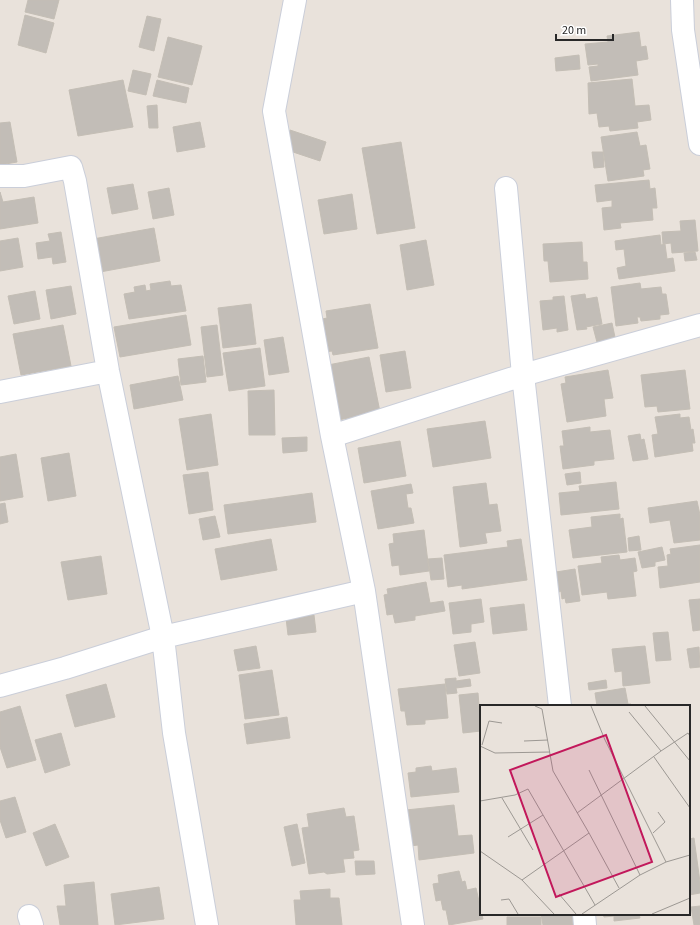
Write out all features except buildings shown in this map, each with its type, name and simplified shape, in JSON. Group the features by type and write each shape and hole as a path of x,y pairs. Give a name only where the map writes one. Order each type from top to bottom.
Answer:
{"street":[{"path":"295,0 274,111 332,436 364,591 413,925"},
{"path":"682,0 684,30 700,144"},
{"path":"0,176 24,176 71,167 75,181 108,371 163,637 174,732 207,925"},
{"path":"506,188 523,375 560,705"},
{"path":"332,436 523,375 700,325"},
{"path":"0,392 108,371"},
{"path":"0,686 65,668 163,637 364,591"},
{"path":"584,915 585,925"}]}
